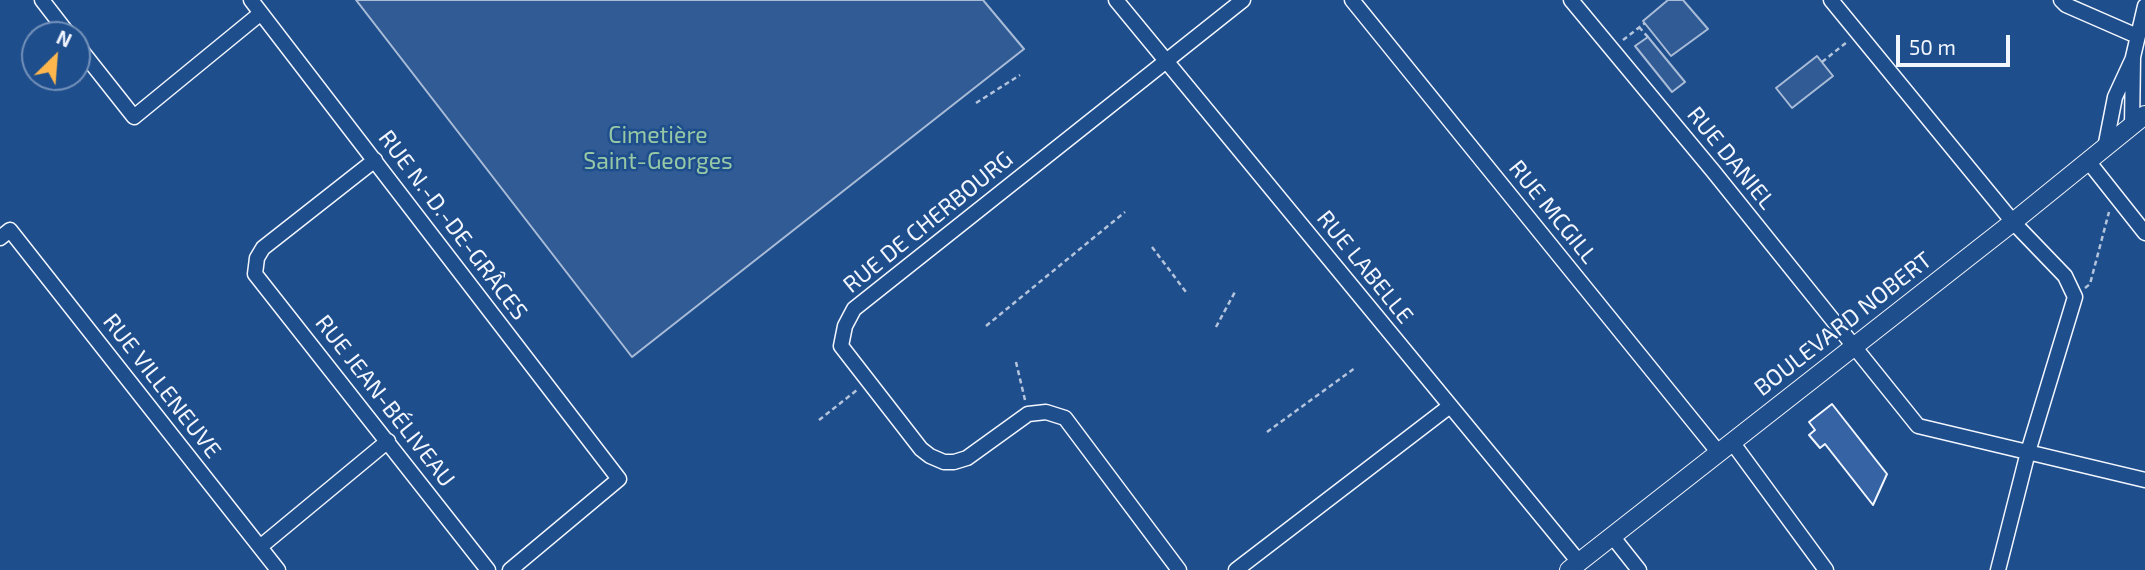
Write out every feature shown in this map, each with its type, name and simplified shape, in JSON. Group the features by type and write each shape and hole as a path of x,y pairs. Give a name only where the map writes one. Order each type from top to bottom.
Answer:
{"street":[{"path":"42,0 58,21"},
{"name":"RUE N.-D.-DE-GRÂCES","path":"251,0 619,478 510,570"},
{"name":"RUE LABELLE","path":"1116,0 1450,406 1574,566"},
{"name":"RUE DE CHERBOURG","path":"1028,414 967,458 944,462 930,456 921,449 841,346 845,326 855,309 1243,0"},
{"name":"RUE MCGILL","path":"1352,0 1826,570"},
{"name":"RUE DANIEL","path":"1571,0 1918,426 2145,480"},
{"path":"1832,0 2013,222 2066,276 2075,297 2028,452 1998,570"},
{"path":"2061,0 2066,5 2137,37"},
{"path":"2105,148 2115,97 2133,57 2145,6"},
{"path":"91,63 134,117 261,13"},
{"path":"2133,57 2138,120"},
{"name":"BOULEVARD NOBERT","path":"1574,566 2013,222 2138,120"},
{"name":"RUE JEAN-BÉLIVEAU","path":"375,160 263,248 257,258 255,274 488,570"},
{"path":"2088,161 2145,233"},
{"name":"RUE VILLENEUVE","path":"5,234 278,570"},
{"path":"1236,570 1450,406"},
{"path":"1028,414 1046,412 1065,418 1179,570"},
{"path":"260,547 388,441"},
{"path":"1612,536 1639,570"}],"path":[{"path":"1612,49 1645,23"},
{"path":"1639,27 1648,37"},
{"path":"1822,62 1858,33"},
{"path":"976,103 1020,75"},
{"path":"2075,297 2090,284 2114,194"},
{"path":"986,326 1125,212"},
{"path":"1152,247 1186,292"},
{"path":"1216,327 1236,290"},
{"path":"1016,362 1028,414"},
{"path":"1267,432 1355,368"},
{"path":"819,420 868,381"}],"shaded area":[{"name":"Cimetière Saint-Georges","path":"356,0 983,0 1024,49 632,357"},
{"path":"1668,0 1683,0 1708,29 1671,56 1643,21"},
{"path":"1648,37 1685,82 1672,92 1635,46"},
{"path":"1817,56 1833,76 1792,108 1776,88"}],"building":[{"path":"1832,404 1887,474 1873,505 1825,444 1820,448 1809,435 1815,430 1809,422"}]}
